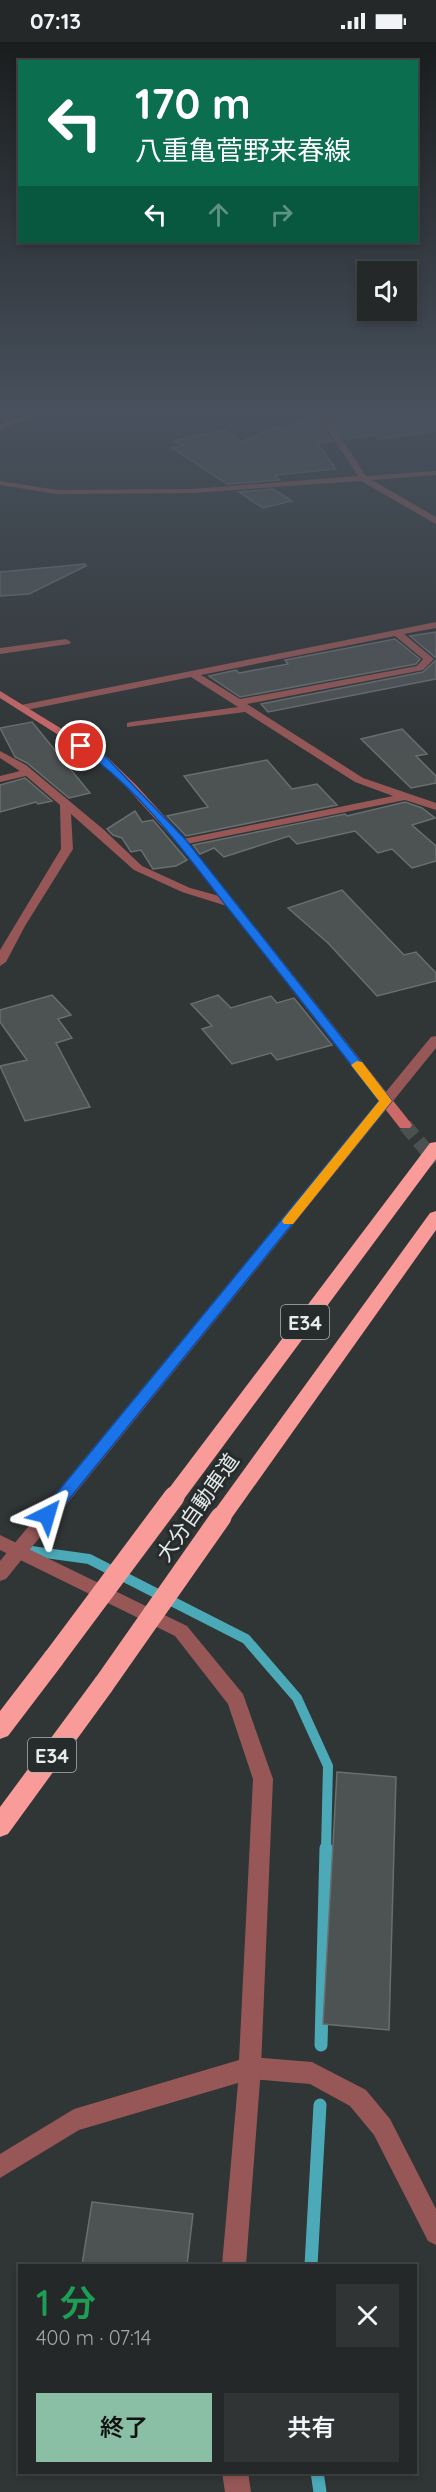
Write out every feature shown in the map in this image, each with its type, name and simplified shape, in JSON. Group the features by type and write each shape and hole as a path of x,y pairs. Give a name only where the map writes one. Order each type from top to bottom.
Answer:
{"highway":[{"name":"大分自動車道","path":"0,1729 436,1147"},
{"name":"大分自動車道","path":"0,1826 104,1684 436,1217"}],"main road":[{"path":"0,694 102,758 132,787 182,842 405,1125"}],"street":[{"path":"21,708 436,625"},
{"path":"131,725 241,706 420,668 426,664 429,659 397,633"},
{"path":"0,651 66,642"},
{"path":"193,674 359,780 436,807"},
{"path":"0,754 28,772 99,831 138,868 186,890 230,903"},
{"path":"0,779 28,772"},
{"path":"182,842 403,797"},
{"path":"0,962 19,926 67,849 65,804"},
{"path":"0,1574 9,1546 436,1040"},
{"path":"9,1546 181,1631 236,1700 263,1779 250,2068 234,2264"},
{"path":"0,2167 74,2120 250,2068 312,2073 358,2098 382,2127 436,2233"},
{"path":"235,2474 238,2492"}],"building":[{"path":"85,564 86,566 29,594 0,596 0,572"},
{"path":"436,632 436,658 410,636"},
{"path":"395,639 420,659 416,664 240,697 209,676 236,670 239,673 288,664 285,660"},
{"path":"436,660 436,679 268,712 261,704 423,672"},
{"path":"32,722 90,793 69,798 27,763 15,757 0,728"},
{"path":"402,729 427,754 416,756 436,776 436,783 411,788 361,739"},
{"path":"267,760 292,789 317,784 337,805 186,836 167,816 208,807 184,776"},
{"path":"25,778 52,801 38,804 36,802 0,812 0,785"},
{"path":"405,802 422,808 435,818 412,825 436,846 436,861 412,868 392,849 378,853 355,831 297,844 289,836 224,857 214,848 200,854 193,845 345,814 347,816"},
{"path":"135,811 142,822 153,820 187,860 176,866 153,869 141,850 131,852 122,838 113,835 107,829"},
{"path":"342,890 404,955 416,952 436,973 436,981 377,996 328,943 288,908"},
{"path":"52,995 71,1015 58,1019 72,1038 56,1043 90,1107 25,1121 0,1066 27,1060 0,1022 0,1010"},
{"path":"218,995 231,1008 271,996 277,1003 294,998 332,1045 277,1060 271,1053 232,1064 202,1029 212,1026 191,1004"},
{"path":"337,1772 396,1777 389,2030 323,2024"},
{"path":"92,2202 193,2214 187,2264 82,2264"}],"waterway":[{"path":"24,1550 89,1559 246,1639 297,1698 328,1766 326,1850"},
{"path":"321,2045 326,1848"},
{"path":"311,2264 320,2105"},
{"path":"317,2474 320,2492"}],"tunnel":[{"path":"405,1125 436,1162"}],"slow traffic":[{"path":"288,1221 386,1101 357,1065"}],"route":[{"path":"47,1515 386,1101 182,842 102,758 81,746"}]}
